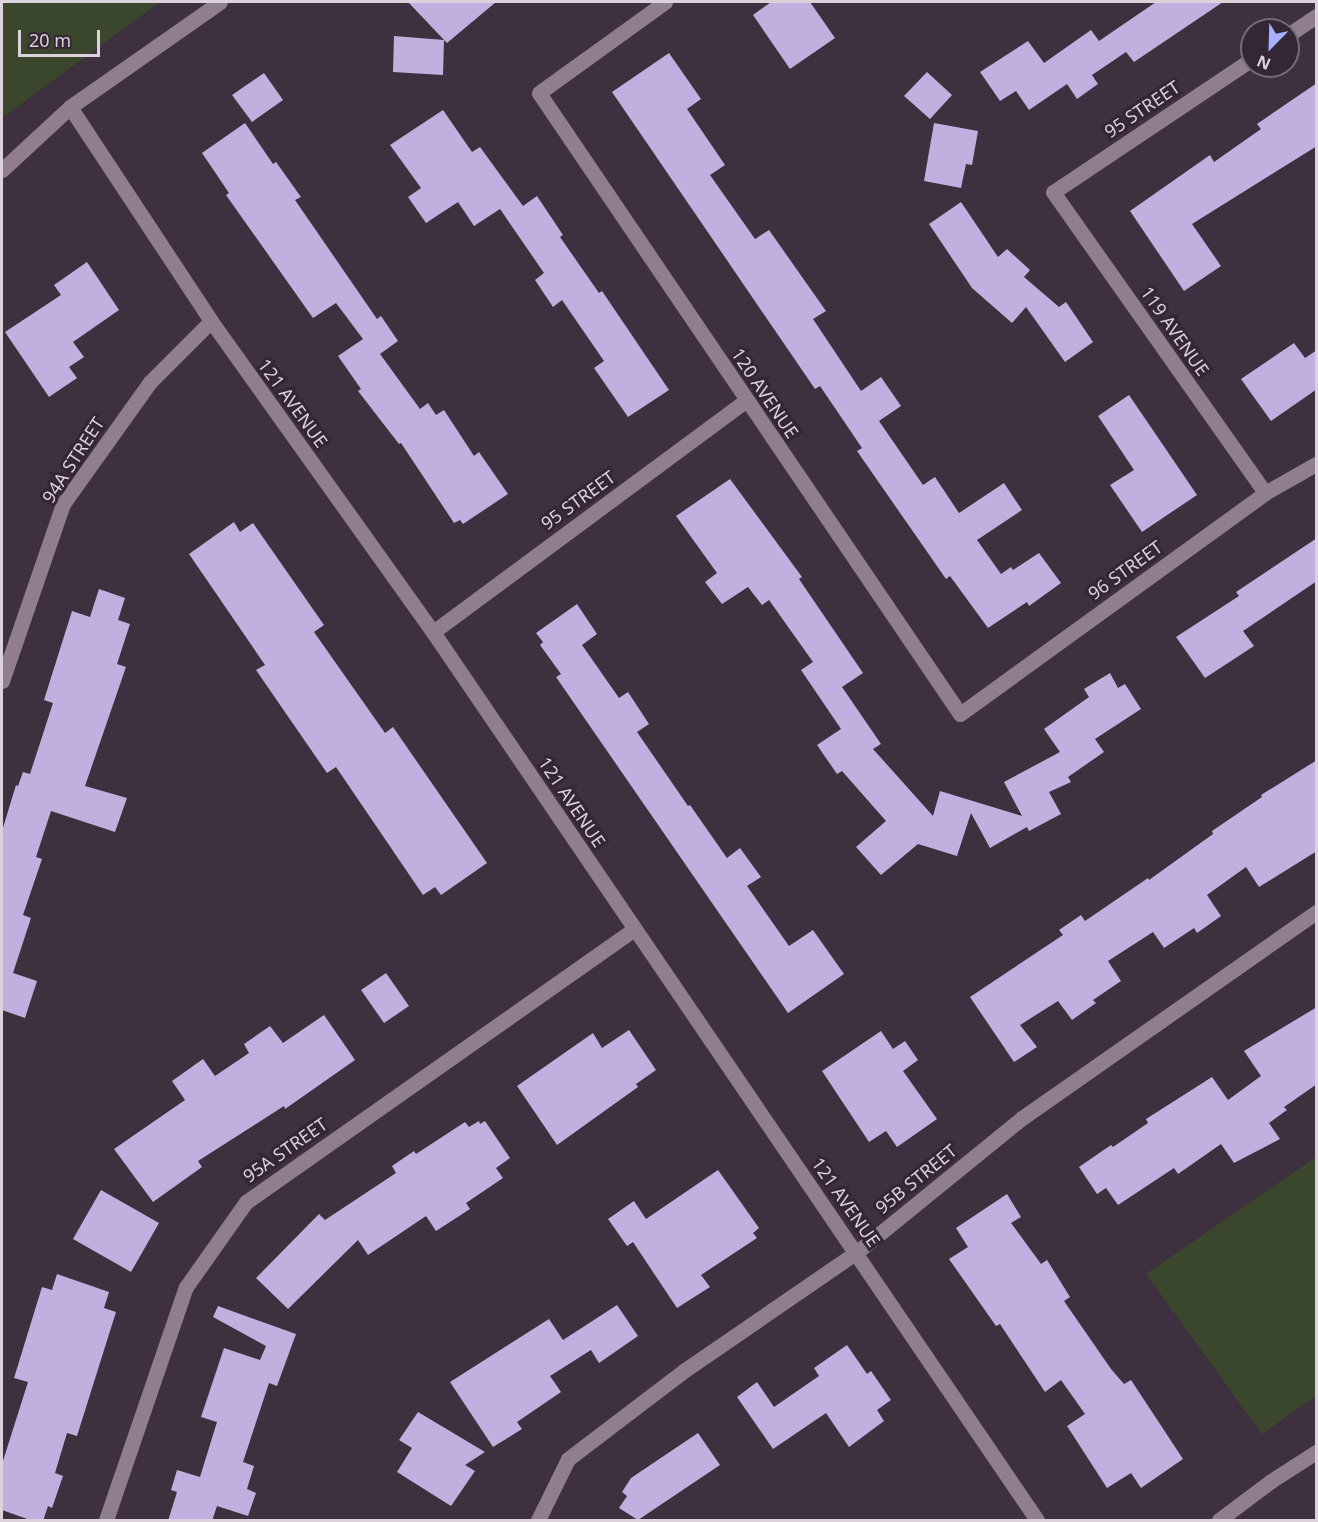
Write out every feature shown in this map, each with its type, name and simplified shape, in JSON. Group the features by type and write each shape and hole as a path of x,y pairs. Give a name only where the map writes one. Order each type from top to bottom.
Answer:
{"street":[{"path":"2,170 70,107 220,2"},
{"name":"120 AVENUE","path":"665,2 539,93 960,714"},
{"path":"1300,27 1317,16"},
{"name":"95 STREET","path":"1053,192 1240,67"},
{"name":"121 AVENUE","path":"70,107 211,321 433,632 857,1252 1037,1521"},
{"name":"119 AVENUE","path":"1053,192 1265,493"},
{"name":"94A STREET","path":"2,681 63,504 150,382 211,321"},
{"name":"95 STREET","path":"433,632 747,400"},
{"name":"96 STREET","path":"960,714 1265,493 1317,465"},
{"name":"95B STREET","path":"538,1521 568,1459 686,1370 857,1252 1022,1118 1317,912"},
{"name":"95A STREET","path":"106,1521 186,1287 246,1202 634,929"},
{"path":"1219,1521 1235,1516 1271,1481 1317,1452"}],"green space":[{"path":"2,2 160,2 2,118"},
{"path":"1316,1157 1316,1396 1262,1434 1146,1274"}],"building":[{"path":"408,2 496,2 447,43"},
{"path":"771,2 810,2 835,38 790,69 753,15"},
{"path":"1156,2 1223,2 1134,62 1126,52 1092,75 1098,84 1077,99 1067,84 1029,110 1016,91 1000,101 980,72 1028,41 1044,63 1091,30 1099,41"},
{"path":"394,36 444,40 443,75 393,72"},
{"path":"669,53 701,99 687,109 725,165 710,175 755,239 769,230 826,311 813,319 861,391 881,377 901,406 879,421 923,485 935,477 959,513 1004,483 1022,510 977,540 1001,574 1011,567 1013,570 1039,553 1061,583 1029,606 1027,602 988,628 950,576 946,579 857,451 862,448 820,386 815,389 612,92"},
{"path":"927,72 952,95 930,119 904,96"},
{"path":"264,73 283,100 252,122 232,95"},
{"path":"1317,83 1317,146 1192,224 1221,266 1184,291 1130,211 1210,155 1214,162 1261,129 1257,124"},
{"path":"443,110 472,152 480,147 523,206 537,196 563,235 560,237 599,293 602,291 669,390 628,417 594,368 604,361 562,300 553,307 535,280 544,273 500,209 474,226 458,202 426,223 408,197 421,188 390,145"},
{"path":"245,123 273,164 276,162 301,197 295,200 377,319 381,316 398,341 380,354 420,409 428,403 436,415 444,410 474,456 479,452 508,494 463,524 460,520 454,523 401,443 399,444 358,391 361,389 338,356 363,339 336,303 313,318 226,195 229,193 202,153"},
{"path":"934,123 978,131 972,165 966,164 961,188 924,181"},
{"path":"961,202 998,257 1007,249 1030,270 1024,277 1059,307 1066,302 1093,342 1065,362 1026,307 1012,323 972,288 929,224"},
{"path":"87,262 119,310 73,342 84,357 69,367 77,378 49,397 5,332 61,295 54,285"},
{"path":"1294,343 1305,358 1317,350 1317,389 1271,421 1241,379"},
{"path":"1129,395 1197,495 1142,532 1110,485 1134,470 1098,416"},
{"path":"730,479 802,577 799,579 863,673 842,687 881,744 873,749 933,816 940,791 1022,816 1004,782 1060,752 1044,729 1089,697 1084,689 1110,673 1118,688 1125,684 1141,709 1095,739 1104,752 1068,777 1071,782 1049,792 1061,814 1029,831 1027,827 990,848 971,813 957,856 918,844 881,875 856,847 886,821 842,771 837,774 817,745 841,729 801,670 813,662 769,600 762,605 748,587 722,604 705,582 717,573 676,516"},
{"path":"234,522 240,532 253,523 324,625 314,632 385,733 393,727 487,863 441,895 435,887 423,895 336,767 327,773 256,670 265,665 189,554"},
{"path":"1317,538 1317,581 1243,631 1254,646 1205,678 1176,637 1239,596 1236,592"},
{"path":"99,589 125,598 118,620 130,624 117,664 126,667 85,786 127,798 115,832 51,811 36,857 42,859 23,915 31,918 13,973 37,981 25,1018 2,1010 2,831 16,785 18,786 23,772 30,774 53,703 44,700 72,611 90,617"},
{"path":"577,604 597,634 582,645 619,698 628,692 649,724 637,732 727,858 740,848 761,877 747,886 789,946 813,930 844,974 788,1013 556,677 561,674 540,645 543,642 536,633"},
{"path":"1317,760 1317,851 1259,887 1246,867 1207,895 1221,916 1197,933 1194,928 1164,948 1153,932 1108,961 1121,981 1093,1000 1096,1003 1072,1020 1058,1001 1020,1025 1037,1047 1014,1062 970,997 1063,935 1059,930 1081,915 1085,921 1148,878 1149,880 1213,834 1212,831 1262,797 1261,795"},
{"path":"386,973 409,1006 384,1023 361,990"},
{"path":"1317,1007 1317,1084 1284,1107 1287,1110 1269,1123 1280,1139 1234,1163 1221,1144 1178,1174 1174,1168 1118,1205 1106,1188 1097,1194 1079,1167 1111,1145 1113,1147 1148,1123 1146,1119 1212,1077 1228,1100 1261,1076 1244,1051"},
{"path":"324,1015 355,1060 285,1109 284,1106 198,1161 202,1167 153,1202 114,1149 185,1100 172,1081 203,1059 215,1076 249,1053 244,1044 270,1026 283,1043"},
{"path":"629,1030 656,1070 636,1084 638,1087 557,1145 517,1086 593,1033 602,1048"},
{"path":"881,1031 893,1049 905,1041 918,1060 903,1071 937,1119 897,1147 886,1131 869,1142 822,1071"},
{"path":"479,1121 480,1124 485,1121 510,1158 496,1168 503,1178 466,1203 470,1209 436,1231 426,1216 368,1255 358,1240 288,1309 256,1278 319,1214 325,1220 396,1173 392,1166 414,1151 416,1154 465,1122 469,1127"},
{"path":"718,1170 759,1228 753,1233 757,1238 701,1275 710,1287 677,1308 633,1242 627,1246 608,1219 634,1201 646,1219"},
{"path":"101,1190 159,1223 131,1272 73,1239"},
{"path":"1007,1194 1021,1217 1011,1223 1041,1264 1047,1260 1070,1297 1064,1301 1111,1369 1124,1384 1131,1380 1183,1459 1141,1488 1131,1473 1107,1488 1067,1426 1085,1414 1061,1380 1045,1392 1000,1324 996,1326 949,1259 968,1247 956,1228"},
{"path":"57,1274 109,1292 104,1308 116,1312 77,1436 67,1433 55,1473 63,1476 52,1508 48,1506 43,1521 33,1521 2,1510 2,1464 28,1382 14,1378 42,1287 52,1290"},
{"path":"617,1305 638,1336 599,1363 591,1350 550,1376 561,1392 517,1422 522,1429 493,1447 450,1382 549,1319 563,1340"},
{"path":"218,1306 296,1334 277,1386 269,1383 243,1462 254,1466 247,1489 256,1493 248,1516 217,1506 212,1521 168,1521 177,1492 171,1490 177,1470 200,1477 217,1422 201,1417 224,1348 260,1360 266,1346 213,1317"},
{"path":"847,1345 867,1374 871,1371 891,1400 877,1410 884,1421 849,1447 826,1413 773,1449 737,1397 757,1382 774,1407 819,1376 814,1368"},
{"path":"418,1412 485,1452 465,1465 475,1471 451,1506 397,1472 412,1448 399,1440"},
{"path":"698,1433 720,1465 638,1520 619,1508 627,1496 622,1492 631,1478"}]}
